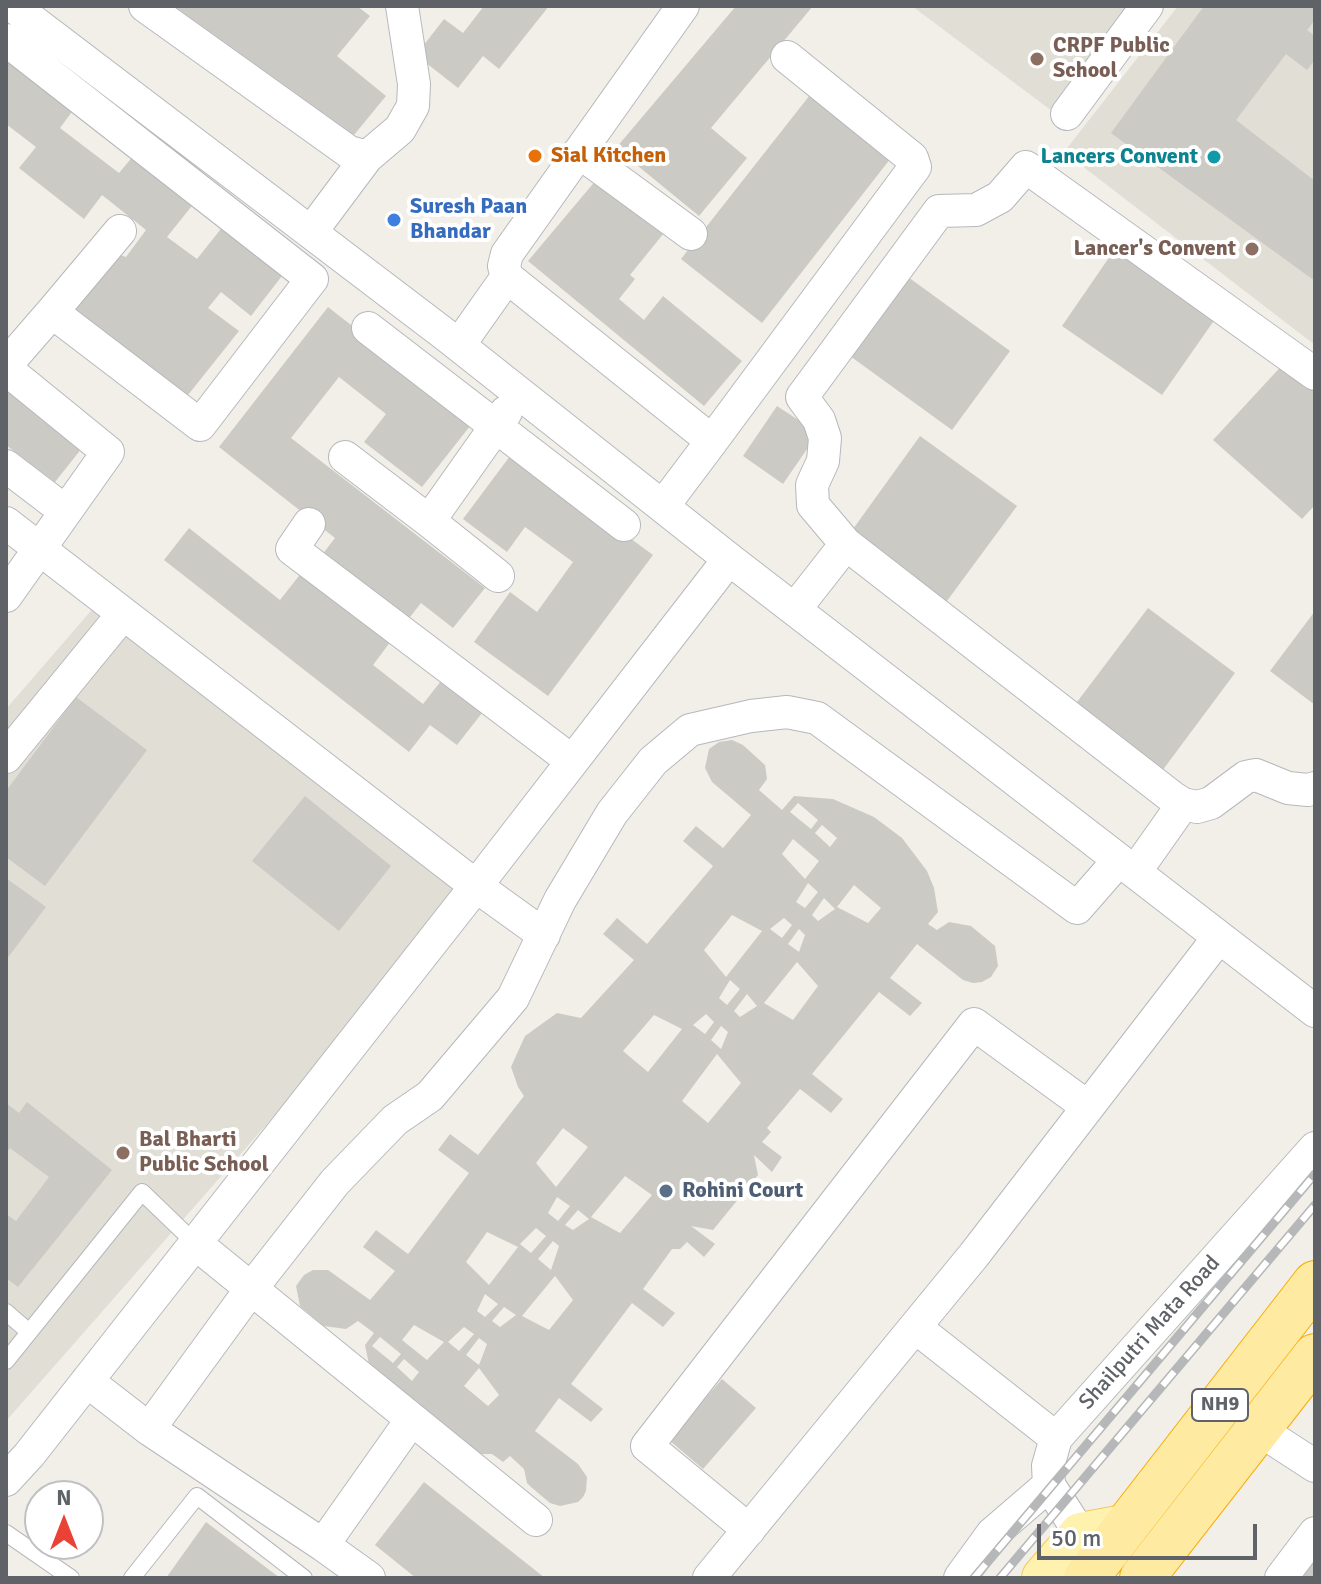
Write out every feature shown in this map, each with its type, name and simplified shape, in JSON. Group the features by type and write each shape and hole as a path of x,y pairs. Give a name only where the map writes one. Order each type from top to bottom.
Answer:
{"highway":[{"name":"NH9","path":"1086,1578 1315,1283"},
{"name":"NH9","path":"1154,1568 1315,1356"}],"main road":[{"path":"1044,1578 1081,1535 1125,1527"}],"street":[{"path":"13,6 459,345 729,559 1315,1011"},
{"path":"145,6 349,152 367,157"},
{"path":"311,232 367,157 400,129 413,106 414,84 402,6"},
{"path":"683,6 507,254 504,266 507,277 712,441"},
{"path":"1067,114 1147,6"},
{"path":"6,40 312,279 200,425 52,312"},
{"path":"663,506 915,167 912,158 787,57"},
{"path":"579,152 691,234"},
{"path":"1315,374 1026,167 1000,197 976,210 939,211 802,397 819,420 825,438 823,461 812,485 813,505 846,544 1183,804 1197,807 1211,803 1246,777 1256,775 1288,788 1315,788"},
{"path":"6,596 108,452 6,367 120,231"},
{"path":"459,345 507,277"},
{"path":"368,328 624,525"},
{"path":"429,521 519,392"},
{"path":"345,457 498,576"},
{"path":"6,466 65,511"},
{"path":"6,523 476,886 544,935"},
{"path":"309,524 292,549 572,761"},
{"path":"795,609 846,544"},
{"path":"7,1475 29,1455 729,559"},
{"path":"6,757 123,614"},
{"path":"149,1429 251,1289 335,1182 395,1120 430,1096 513,998 560,900 612,813 653,761 690,730 751,716 787,712 817,718 1077,908 1127,866 1183,804"},
{"path":"709,1578 915,1327 1219,937"},
{"path":"749,1530 647,1446 974,1024 1088,1107"},
{"name":"Shailputri Mata Road","path":"1056,1438 1315,1148"},
{"path":"195,1243 536,1520"},
{"path":"915,1327 1056,1438 1048,1466 1049,1485 1081,1535"},
{"path":"87,1381 149,1429 369,1578"},
{"path":"323,1545 412,1419"},
{"path":"1258,1429 1315,1466"},
{"path":"960,1578 992,1534 1049,1485"},
{"path":"1281,1578 1315,1533"}],"lane":[{"path":"6,1361 142,1192 195,1243"},
{"path":"6,1312 29,1332"},
{"path":"132,1578 197,1496 304,1578"},
{"path":"6,1533 71,1578"}],"shaded area":[{"name":"CRPF Public School","path":"912,6 1132,6 1052,111"},
{"name":"Lancer's Convent","path":"1178,6 1315,6 1315,345 1064,152"},
{"name":"Bal Bharti Public School","path":"102,598 476,886 6,1421 6,709"}],"building":[{"path":"174,6 357,6 370,16 337,56 386,96 354,135"},
{"path":"484,6 549,6 499,69 483,56 458,88 416,55 444,19 463,33"},
{"path":"736,6 813,6 711,128 747,158 699,216 616,148"},
{"name":"Lancers Convent","path":"1204,6 1315,6 1315,20 1307,30 1315,36 1315,60 1307,70 1286,54 1236,120 1315,181 1315,281 1111,133"},
{"path":"10,59 74,109 60,128 119,173 134,155 195,202 167,237 197,259 224,225 285,272 251,316 221,292 208,308 239,331 184,400 70,311 115,253 126,257 146,230 102,195 84,219 19,168 36,147 6,124 6,64"},
{"path":"817,86 898,149 762,323 681,259"},
{"path":"602,173 668,228 630,275 635,279 619,299 644,320 663,296 742,361 704,406 528,261"},
{"path":"1119,243 1220,312 1162,395 1062,326"},
{"path":"908,277 1010,351 952,430 850,356"},
{"path":"328,307 474,421 422,487 364,442 386,414 339,377 291,438 485,588 453,628 421,603 403,626 318,560 335,538 219,447"},
{"path":"1287,360 1315,385 1315,505 1302,519 1213,440"},
{"path":"6,381 86,443 55,482 6,445"},
{"path":"777,406 818,433 783,484 743,456"},
{"path":"920,436 1017,506 944,605 848,536"},
{"path":"513,452 653,555 548,696 474,642 510,592 537,612 573,562 525,527 507,552 463,519"},
{"path":"189,528 280,600 302,572 391,641 373,665 423,704 441,681 482,713 457,745 430,725 409,752 164,560"},
{"path":"1148,608 1235,673 1162,771 1074,706"},
{"path":"1315,611 1315,705 1270,671"},
{"path":"76,697 147,750 45,886 6,857 6,791"},
{"path":"732,740 743,745 765,765 767,779 759,790 782,810 794,796 833,799 874,817 902,838 927,871 934,888 938,912 928,924 937,930 949,922 971,926 995,946 998,966 991,977 973,983 963,980 917,944 890,978 922,1003 910,1016 879,992 812,1074 843,1099 831,1113 800,1089 767,1128 771,1132 762,1142 782,1157 772,1172 754,1155 758,1175 713,1230 691,1226 715,1244 704,1257 687,1242 680,1249 672,1249 643,1289 675,1313 663,1327 632,1303 571,1384 603,1409 591,1422 559,1398 535,1431 578,1464 587,1477 583,1497 578,1502 560,1506 550,1503 527,1483 524,1469 510,1456 503,1462 492,1454 479,1454 370,1369 365,1345 374,1333 358,1321 346,1329 324,1326 300,1306 296,1286 304,1275 313,1270 328,1270 370,1300 395,1271 363,1247 376,1230 408,1254 469,1173 438,1150 450,1134 478,1155 524,1096 511,1067 525,1036 557,1013 581,1018 634,960 603,934 617,918 647,944 713,866 683,841 696,826 723,848 751,815 712,782 705,768 709,749 719,742","holes":["798,803 818,820 811,829 790,812","822,825 837,838 830,847 815,833","793,839 819,861 805,879 782,854","808,883 818,892 805,908 796,902","854,885 881,908 868,923 837,907","824,898 835,909 818,921 812,915","732,915 762,931 726,977 704,950","784,918 792,925 782,938 770,929","799,929 805,935 799,952 788,944","797,962 818,986 793,1020 764,1003","730,980 740,989 727,1005 719,998","747,994 757,1006 740,1017 734,1011","706,1014 714,1022 705,1034 693,1025","654,1015 682,1029 648,1072 623,1051","721,1026 728,1032 721,1049 711,1040","717,1054 741,1083 708,1123 682,1101","563,1128 588,1147 556,1187 536,1163","625,1176 652,1195 620,1233 591,1217","557,1197 570,1206 558,1221 548,1213","578,1210 589,1219 573,1230 565,1225","536,1228 546,1236 531,1253 520,1244","487,1232 518,1247 489,1285 466,1262","553,1241 559,1246 551,1270 538,1259","555,1276 573,1300 549,1330 522,1316","485,1294 498,1304 485,1317 477,1311","504,1307 516,1315 500,1327 492,1321","414,1325 444,1342 427,1360 402,1340","464,1327 474,1334 459,1351 448,1342","380,1337 401,1354 393,1363 372,1346","479,1338 487,1344 479,1365 466,1355","404,1359 419,1372 412,1381 397,1367","479,1368 499,1395 488,1406 464,1386"]},
{"path":"305,796 391,866 339,931 252,861"},
{"path":"6,878 46,907 6,960"},
{"path":"27,1102 112,1170 18,1287 6,1278 6,1214 16,1221 49,1177 10,1148 6,1153 6,1103 19,1113"},
{"path":"722,1379 756,1408 703,1469 669,1440"},
{"path":"424,1482 545,1578 416,1578 375,1545"},
{"path":"206,1522 280,1578 166,1578"},
{"path":"1315,1539 1315,1578 1298,1578"}],"railway":[{"path":"974,1578 1315,1174"},
{"path":"1000,1578 1315,1205"}],"place":[{"name":"CRPF Public School","path":"1037,59"},
{"name":"Sial Kitchen","path":"535,156"},
{"name":"Lancers Convent","path":"1214,157"},
{"name":"Suresh Paan Bhandar","path":"394,220"},
{"name":"Lancer's Convent","path":"1252,249"},
{"name":"Bal Bharti Public School","path":"123,1153"},
{"name":"Rohini Court","path":"666,1191"}]}
